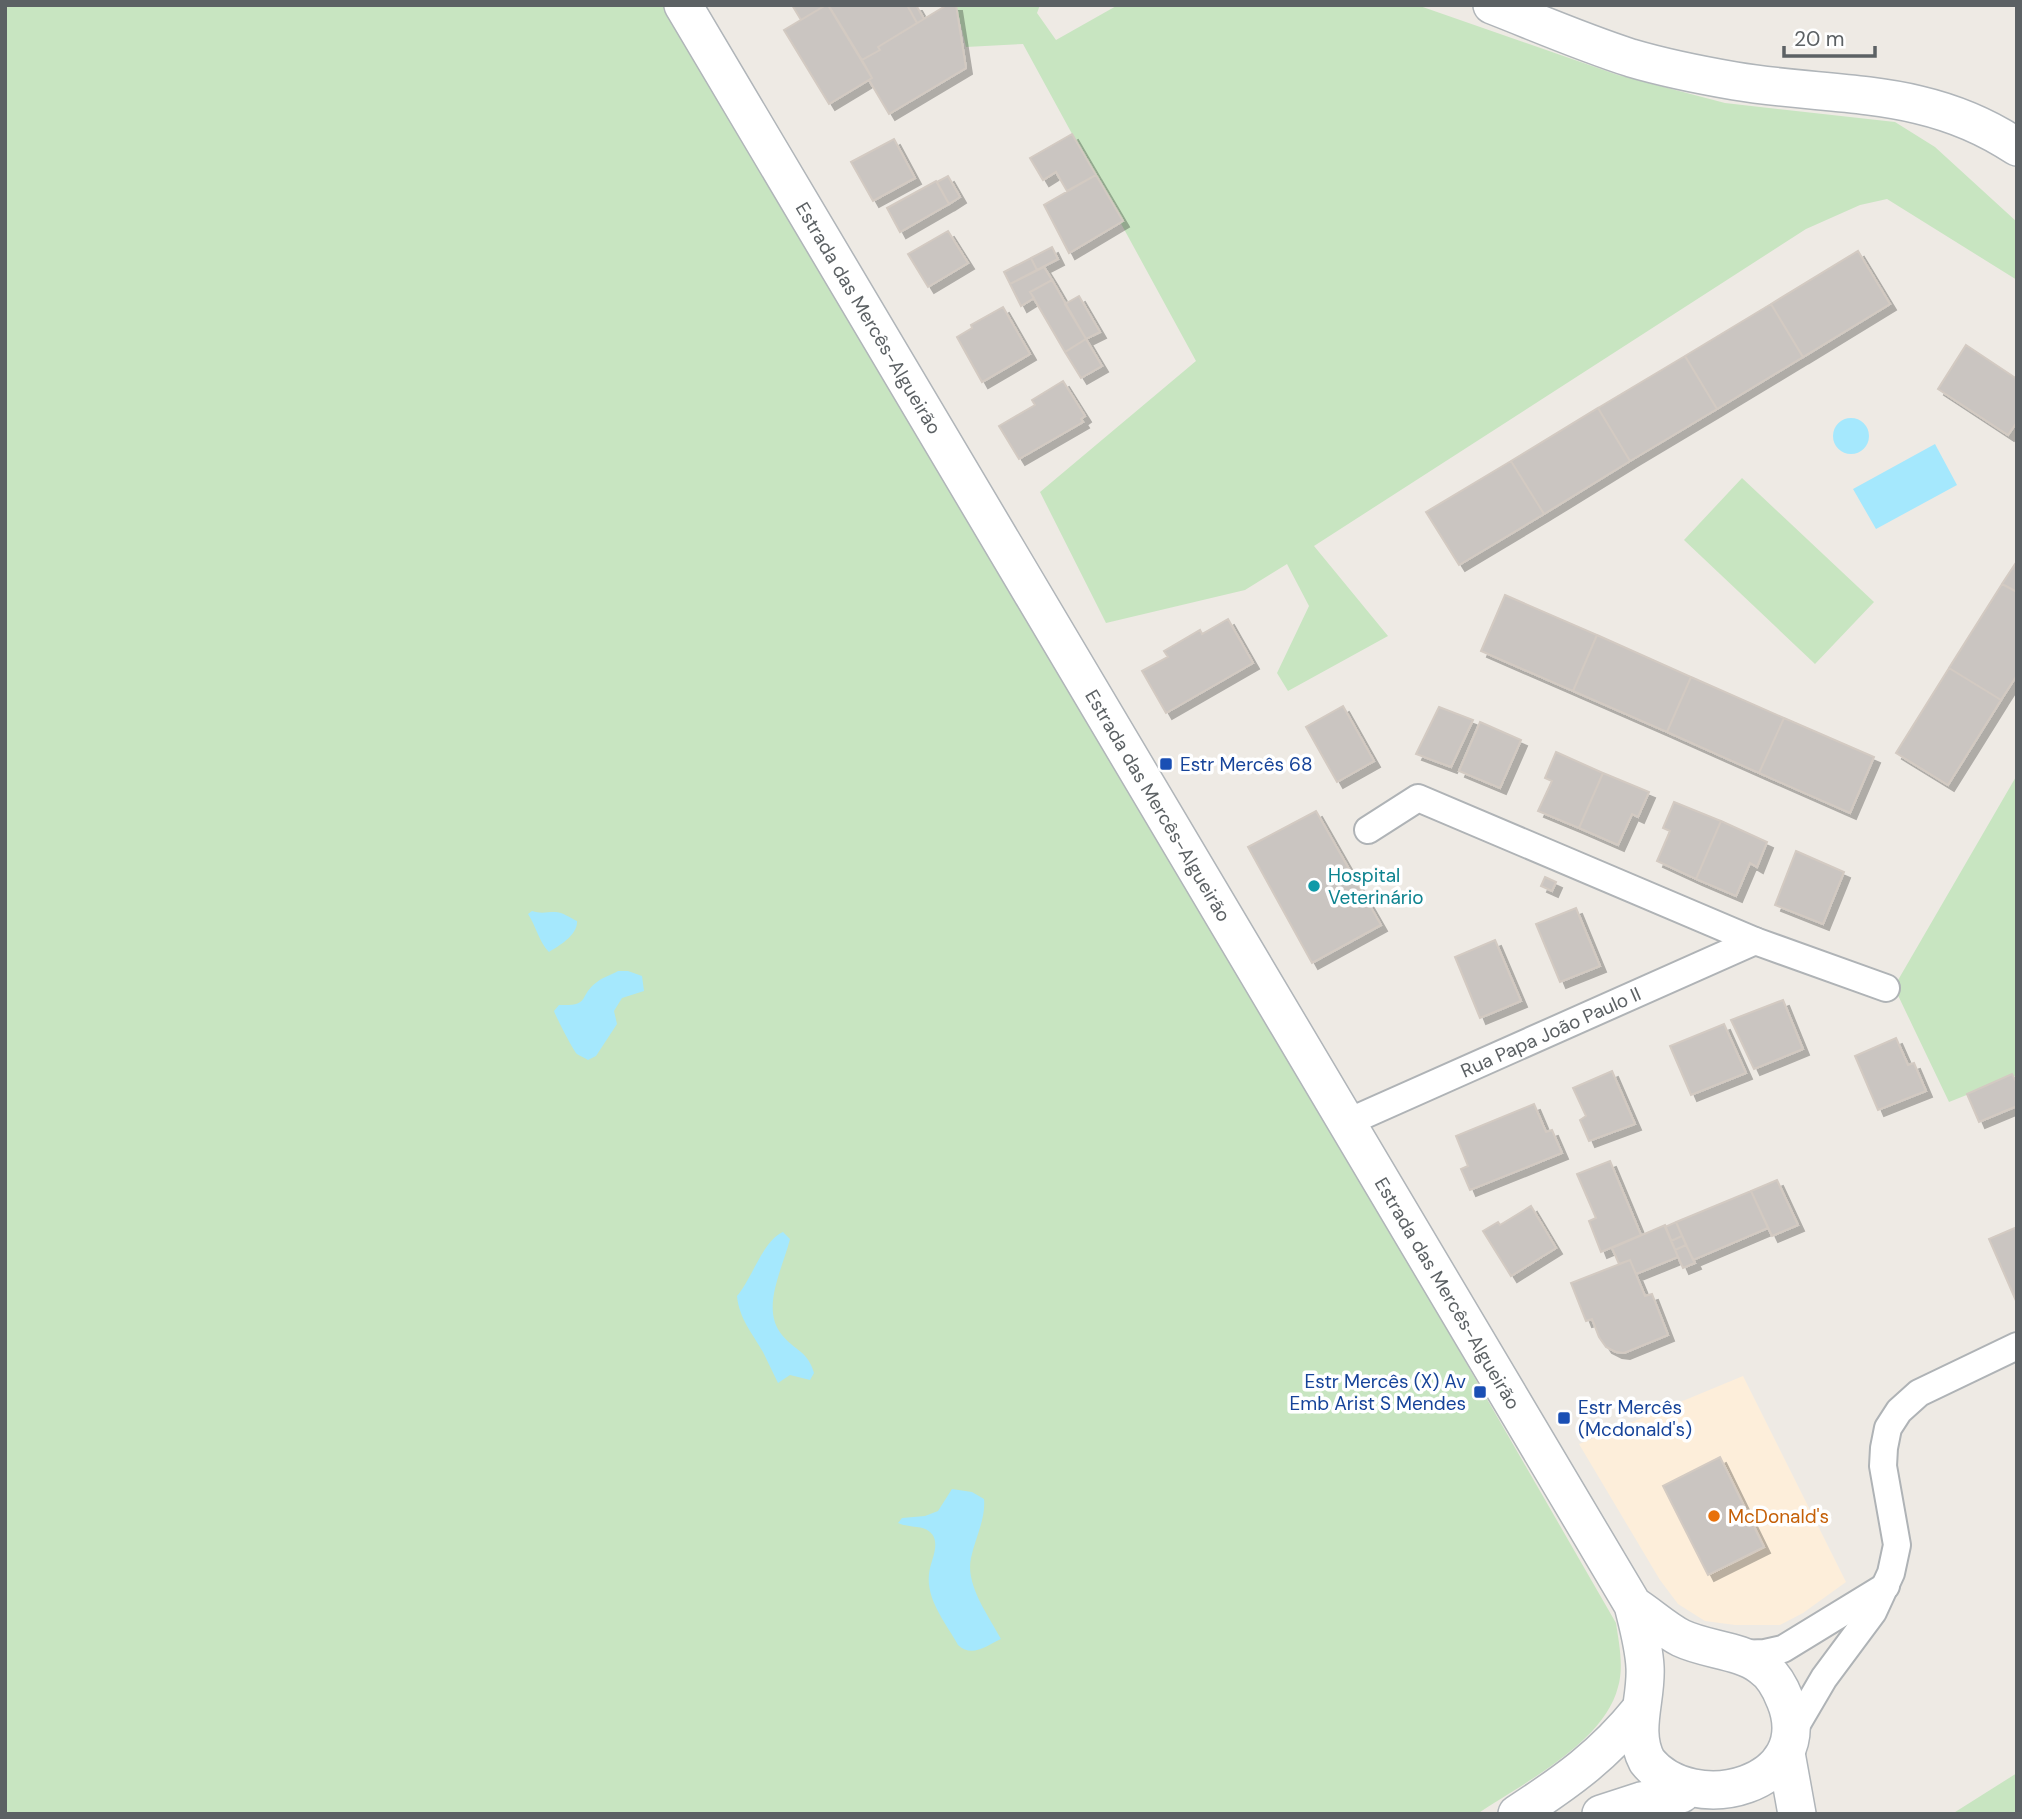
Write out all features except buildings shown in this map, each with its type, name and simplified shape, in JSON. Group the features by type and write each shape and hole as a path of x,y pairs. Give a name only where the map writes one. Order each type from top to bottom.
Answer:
{"street":[{"name":"Estrada das Mercês-Algueirão","path":"683,5 1633,1605 1643,1646 1645,1668 1639,1735 1646,1760 1661,1780 1698,1803"},
{"path":"1492,5 1597,47 1684,71 1737,81 1897,98 1927,106 1973,122 2017,147"},
{"path":"1368,831 1418,798 1755,941 1885,988"},
{"name":"Rua Papa João Paulo II","path":"1346,1123 1755,941"},
{"path":"1601,1814 1641,1801 1727,1801 1752,1793 1773,1775 1824,1678 1873,1612 1896,1557 1897,1545 1883,1466 1888,1428 1899,1411 1919,1393 2017,1346"},
{"path":"1517,1814 1589,1765 1618,1737 1642,1704 1655,1678 1672,1663 1693,1653 1765,1653 1783,1649 1886,1586"},
{"name":"Estrada das Mercês-Algueirão","path":"1633,1605 1680,1637 1762,1666 1779,1685 1789,1710 1788,1744 1797,1814"}],"shaded area":[{"path":"1743,1376 1846,1582 1803,1613 1780,1625 1735,1625 1705,1621 1678,1604 1660,1580 1579,1444"}],"green space":[{"path":"5,5 684,5 1616,1623 1621,1663 1618,1687 1610,1707 1597,1726 1579,1744 1560,1760 1477,1814 5,1814"},
{"path":"956,5 1040,5 1037,13 1056,40 1118,5 1417,5 1618,75 1725,103 1895,122 1935,147 2017,222 2017,280 1887,199 1860,205 1806,229 1314,546 1388,636 1288,691 1277,673 1309,606 1287,564 1245,590 1106,623 1040,492 1196,361 1023,44 966,47"},
{"path":"1742,478 1874,602 1815,664 1684,540"},
{"path":"2017,775 2017,1075 1949,1102 1894,987"},
{"path":"2017,1773 2017,1814 1952,1814"}],"water":[{"path":"1851,418 1864,423 1869,436 1864,449 1851,454 1838,449 1833,436 1838,423"},
{"path":"1935,444 1957,485 1876,529 1853,489"},
{"path":"532,911 561,913 577,921 574,931 567,940 549,952 528,914"},
{"path":"618,971 642,976 644,991 622,998 614,1011 617,1024 596,1056 588,1060 577,1054 554,1011 559,1005 580,1002 597,982"},
{"path":"783,1232 790,1239 775,1288 773,1313 782,1335 805,1356 814,1373 810,1380 790,1375 778,1383 743,1318 737,1296 769,1243"},
{"path":"952,1489 972,1492 984,1499 980,1528 971,1558 971,1579 979,1600 1001,1639 974,1651 958,1645 934,1602 929,1584 935,1547 933,1536 923,1528 898,1523 902,1518 925,1516 938,1511"}],"place":[{"name":"Estr Mercês 68","path":"1166,764"},
{"name":"Hospital Veterinário","path":"1314,886"},
{"name":"Estr Mercês (X) Av Emb Arist S Mendes","path":"1480,1392"},
{"name":"Estr Mercês (Mcdonald's)","path":"1564,1418"},
{"name":"McDonald's","path":"1714,1516"}]}
